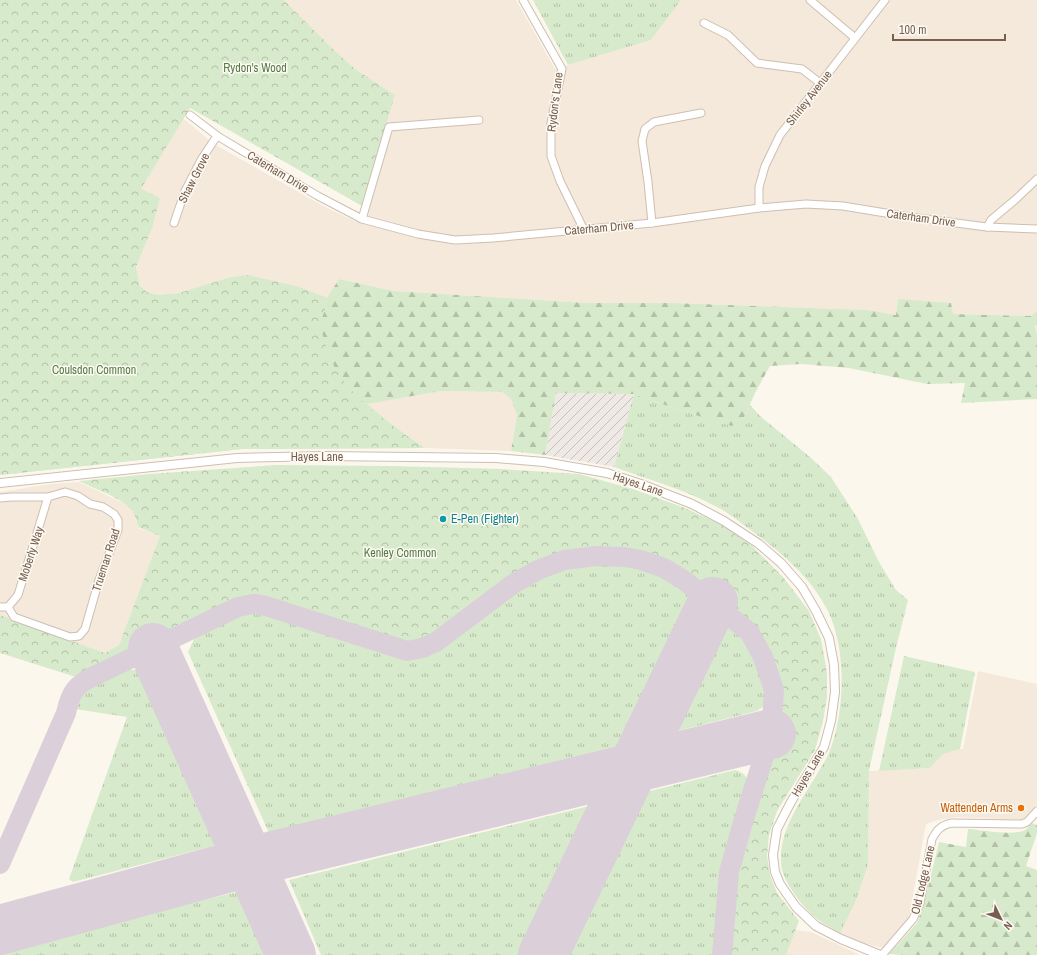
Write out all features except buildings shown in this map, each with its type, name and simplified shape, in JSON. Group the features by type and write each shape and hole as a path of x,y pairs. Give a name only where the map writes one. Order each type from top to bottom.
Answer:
{"street":[{"name":"Rydon's Lane","path":"523,0 562,69 551,123 551,156 560,181 584,230"},
{"path":"810,0 855,38"},
{"name":"Shirley Avenue","path":"759,208 759,187 765,166 780,135 885,0"},
{"path":"704,23 728,35 757,63 802,69 820,83"},
{"path":"652,223 642,141 645,129 654,122 701,113"},
{"name":"Caterham Drive","path":"190,115 218,136 318,196 362,219 418,234 455,240 584,230 652,223 759,208 806,204 843,206 910,217 988,227 1037,229"},
{"path":"362,219 389,127 478,120"},
{"name":"Shaw Grove","path":"174,223 187,186 201,160 218,136"},
{"path":"988,227 991,220 1037,179"},
{"name":"Hayes Lane","path":"0,483 237,458 325,456 496,458 544,462 607,473 642,484 692,504 724,521 759,544 782,563 802,587 829,638 834,665 835,692 831,721 824,748 791,802 777,829 773,855 775,872 780,884 796,907 816,926 841,939 881,955"},
{"name":"Trueman Road","path":"8,607 14,618 70,636 79,636 85,629 99,580 118,530 118,520 114,514 103,507 90,504 78,496 65,492 48,497"},
{"path":"0,498 48,497"},
{"name":"Moberly Way","path":"8,607 18,595 48,497"},
{"path":"0,608 8,607"},
{"name":"Old Lodge Lane","path":"881,955 914,919 920,903 932,839 936,831 943,825 962,822 1022,824 1027,822 1037,811"}],"shaded area":[{"path":"284,0 516,0 555,69 651,40 681,0 1037,0 1037,335 1031,316 953,314 898,299 896,315 868,310 672,303 587,303 394,291 339,279 328,298 296,286 276,282 157,295 147,292 140,286 136,267 152,228 141,189 183,118 214,144 327,208 357,222 395,95 355,69"},
{"path":"441,391 502,392 511,399 517,415 511,451 424,448 366,404"},
{"path":"556,393 634,394 614,467 545,455"},
{"path":"79,482 129,507 134,514 138,528 160,536 119,645 105,653 0,615 0,492 51,484"},
{"path":"978,671 1037,684 1037,805 1030,815 1023,820 956,817 926,824 909,917 882,948 863,943 840,933 855,903 868,865 869,771 930,768 943,754 956,749 963,749"},
{"path":"795,930 811,932 860,955 786,955"}],"green space":[{"name":"Coulsdon Common","path":"0,0 284,0 355,69 395,95 362,206 190,108 141,189 160,198 152,228 136,267 140,286 147,292 157,295 179,293 228,278 247,275 296,286 328,298 321,328 331,360 340,376 365,404 424,448 242,449 0,475"},
{"path":"533,0 681,0 651,40 568,65"},
{"path":"339,279 394,291 587,303 672,303 868,310 896,315 898,299 951,303 953,314 1031,316 1037,312 1037,325 1034,325 1037,335 1037,399 961,403 965,383 927,384 849,368 801,364 770,366 755,393 745,416 732,426 679,410 634,394 556,393 545,455 511,451 517,415 511,399 502,392 441,391 367,404 424,448 242,449 0,475 296,286 327,298"},
{"path":"634,394 679,410 732,425 745,416 750,405 760,416 810,457 831,477 858,519 879,562 896,590 908,600 869,771 868,865 855,903 840,933 815,918 803,906 784,877 781,860 785,833 789,823 829,753 838,719 841,701 841,663 834,627 828,611 812,586 792,564 735,518 721,509 692,495 614,467"},
{"name":"Kenley Common","path":"276,465 502,469 579,474 633,489 685,508 722,525 752,546 783,577 809,611 821,639 827,673 827,697 823,721 815,750 777,811 769,835 767,856 770,875 777,893 799,921 786,955 727,955 734,874 775,748 779,719 779,690 768,657 753,629 684,574 666,564 643,556 623,552 596,552 564,556 535,566 510,580 434,637 420,642 404,645 254,599 236,602 79,678 0,653 0,615 105,653 119,645 160,536 138,527 133,512 123,502 79,481 149,474"},
{"path":"589,563 622,563 651,569 689,592 744,636 762,670 768,697 764,706 757,711 269,833 188,652 196,635 253,611 403,659 426,654 441,647 515,591 534,579 562,567"},
{"path":"904,656 975,672 960,749 943,754 930,768 879,771"},
{"path":"122,669 136,670 143,676 217,845 73,882 69,879 127,717 75,709 82,690"},
{"path":"735,770 745,776 749,789 726,853 722,871 714,955 321,955 289,880"},
{"path":"1032,823 1037,825 1037,833 1026,866 1037,870 1037,955 903,955 906,952 898,944 917,923 924,904 939,842 966,847 968,829 1013,833 1025,830"},
{"path":"237,892 265,955 0,955 0,951 47,938"},
{"path":"898,944 906,952 903,955 888,954"}],"taxiway":[{"path":"0,864 66,713 71,697 76,689 88,679 238,607 253,604 266,606 407,651 422,648 436,642 513,584 538,570 564,560 596,556 624,557 641,560 664,568 682,579 713,602 750,633 763,657 774,690 771,734 729,872 722,955"}],"runway":[{"path":"543,955 713,602"},
{"path":"153,648 291,955"},
{"path":"0,930 249,862 771,734"}],"place":[{"name":"E-Pen (Fighter)","path":"443,519"},
{"name":"Wattenden Arms","path":"1021,808"}],"park label":[{"name":"Rydon's Wood","path":"255,68"}]}
